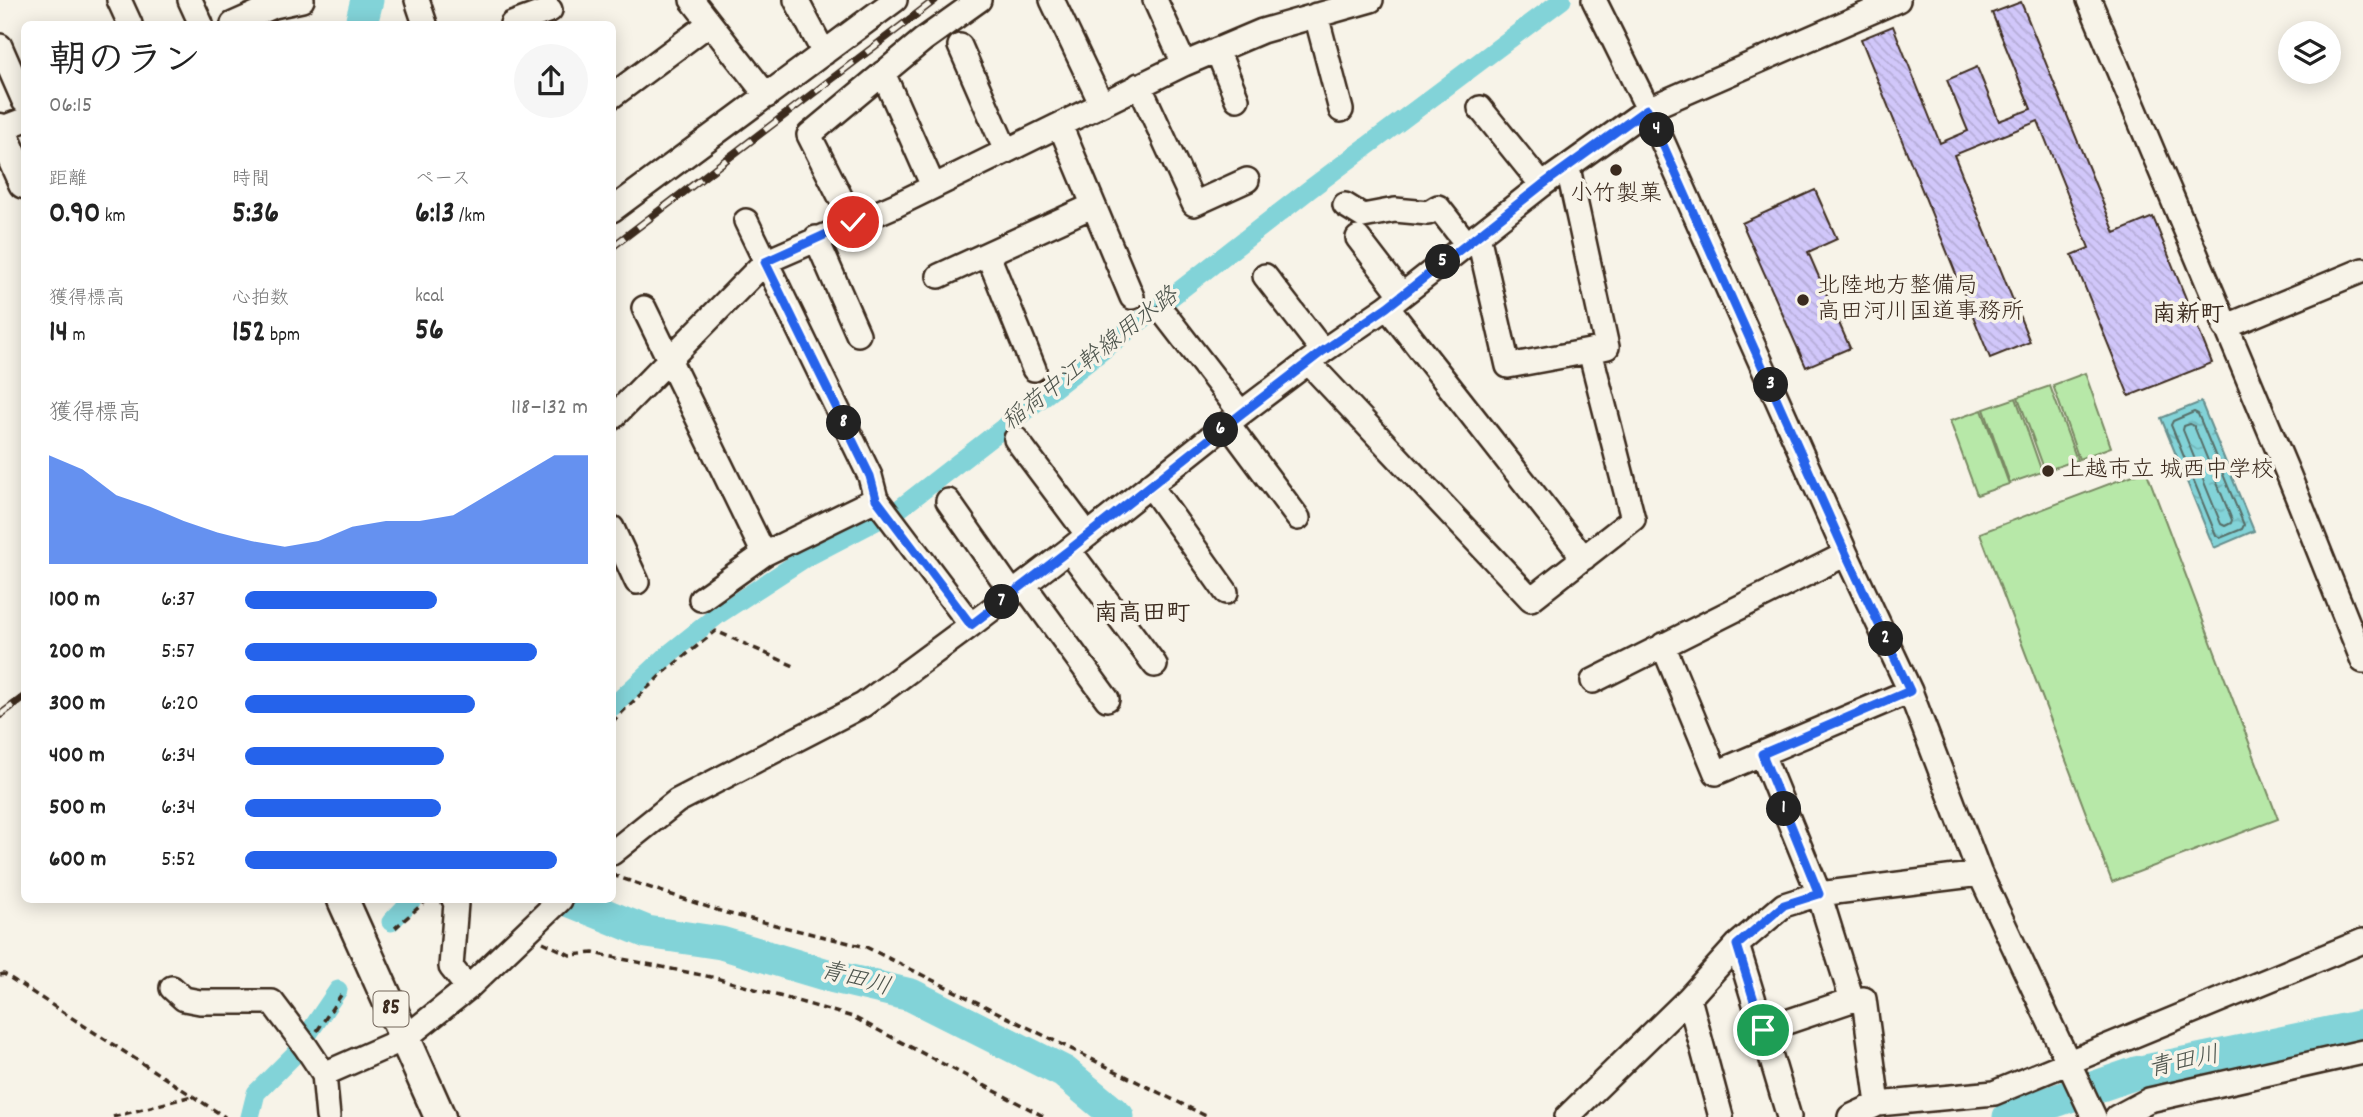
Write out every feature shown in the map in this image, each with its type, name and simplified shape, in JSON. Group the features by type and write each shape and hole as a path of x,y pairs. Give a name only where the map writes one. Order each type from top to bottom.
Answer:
{"main road":[{"path":"0,129 21,176"},
{"name":"85","path":"344,903 440,1117"}],"street":[{"path":"119,0 129,21"},
{"path":"190,0 200,21"},
{"path":"239,21 275,3 302,0"},
{"path":"417,0 424,21"},
{"path":"692,0 767,96"},
{"path":"796,0 824,53"},
{"path":"616,207 895,0"},
{"path":"853,222 809,135 923,40 979,0"},
{"path":"1052,0 1101,103"},
{"path":"1154,0 1184,64"},
{"path":"616,414 765,262 896,205 1139,85 1306,11 1371,0"},
{"path":"1594,0 1647,109 1910,691 1980,874 2093,1115"},
{"path":"616,850 677,801 863,705 1019,589 1234,419 1542,185 1647,109 1898,0"},
{"path":"2089,0 2289,476 2363,661"},
{"path":"520,21 550,10"},
{"path":"1306,11 1341,110"},
{"path":"616,93 710,23"},
{"path":"0,46 21,94"},
{"path":"960,46 1006,151"},
{"path":"1217,50 1237,99"},
{"path":"883,73 933,186"},
{"path":"1139,85 1194,204 1247,180"},
{"path":"1480,108 1542,185"},
{"path":"0,129 21,121"},
{"path":"1060,125 1132,297"},
{"path":"1345,205 1363,216 1395,210 1428,212 1438,207 1472,239 1508,366 1606,347 1568,168"},
{"path":"939,276 1092,206"},
{"path":"746,221 870,476 876,499 971,625"},
{"path":"816,238 858,334"},
{"path":"1359,238 1394,300 1584,558"},
{"path":"988,255 1034,369"},
{"path":"2225,327 2363,270"},
{"path":"1265,276 1316,357 1531,599 1633,519 1590,351"},
{"path":"644,307 764,554"},
{"path":"1166,316 1298,518"},
{"path":"1016,439 1088,535"},
{"path":"1150,485 1226,592"},
{"path":"701,598 764,554 876,499"},
{"path":"948,501 1107,699"},
{"path":"616,537 637,582"},
{"path":"1069,550 1155,665"},
{"path":"1593,681 1846,554"},
{"path":"1663,645 1716,773 1910,691"},
{"path":"1762,754 1819,894 1852,1000"},
{"path":"1567,1117 1689,998 1737,945 1784,905 1819,894 1980,874"},
{"path":"455,903 451,967 468,988"},
{"path":"324,1074 404,1039 468,988 557,903"},
{"path":"1850,1117 1878,1104 1994,1093 2363,941"},
{"path":"1737,945 1789,1117"},
{"path":"172,988 184,999 200,1002 272,1002 324,1074 328,1117"},
{"path":"1689,998 1721,1117"},
{"path":"1763,1030 1852,1000 1864,999 1878,1104"},
{"path":"2117,1117 2149,1100 2363,1052"}],"path":[{"path":"616,718 662,674 716,631 794,666"},
{"path":"616,877 726,913 866,947 1208,1117"},
{"path":"395,928 424,903"},
{"path":"527,932 570,955 593,953 716,978 853,1017 1045,1117"},
{"path":"0,975 4,974 225,1117"},
{"path":"302,1041 341,995"},
{"path":"113,1117 192,1096"}],"green space":[{"path":"2085,373 2111,447 2079,459 2053,385"},
{"path":"2050,386 2077,460 2045,471 2018,397"},
{"path":"2016,398 2042,472 2010,483 1984,409"},
{"path":"1982,410 2009,484 1977,495 1950,421"},
{"path":"2146,470 2278,819 2112,882 1980,533"}],"water":[{"path":"2201,402 2254,531 2214,548 2161,418"}],"building":[{"path":"2021,2 2115,233 2153,217 2212,363 2129,396 2072,255 2089,248 2038,121 1954,155 2030,342 1990,358 1861,39 1893,26 1940,143 1968,131 1947,80 1977,67 1999,121 2031,109 1992,13"},
{"name":"北陸地方整備局 高田河川国道事務所","path":"1815,190 1837,239 1808,252 1850,348 1806,367 1742,223"}],"waterway":[{"name":"青田川","path":"362,21 367,0"},
{"name":"稲荷中江幹線用水路","path":"616,703 670,653 719,614 805,558 899,509 1310,189 1562,0"},
{"name":"稲荷中江幹線用水路","path":"391,922 409,903"},
{"name":"青田川","path":"575,903 647,932 721,943 834,977 911,995 1064,1072 1118,1117"},
{"name":"稲荷中江幹線用水路","path":"250,1117 256,1093 294,1055 338,990"},
{"name":"青田川","path":"2009,1117 2136,1073 2363,1026"}],"railway":[{"path":"616,244 935,0"},
{"path":"0,715 21,699"}],"place":[{"name":"小竹製菓","path":"1616,170"},
{"name":"北陸地方整備局 高田河川国道事務所","path":"1803,300"},
{"name":"上越市立 城西中学校","path":"2048,471"}],"district":[{"name":"南新町","path":"2188,316"},
{"name":"南高田町","path":"1142,615"}],"route":[{"path":"853,222 765,262 870,476 876,499 971,625 1323,351 1387,307 1542,185 1647,109 1910,691 1762,754 1819,894 1784,905 1737,945 1763,1030"}]}
